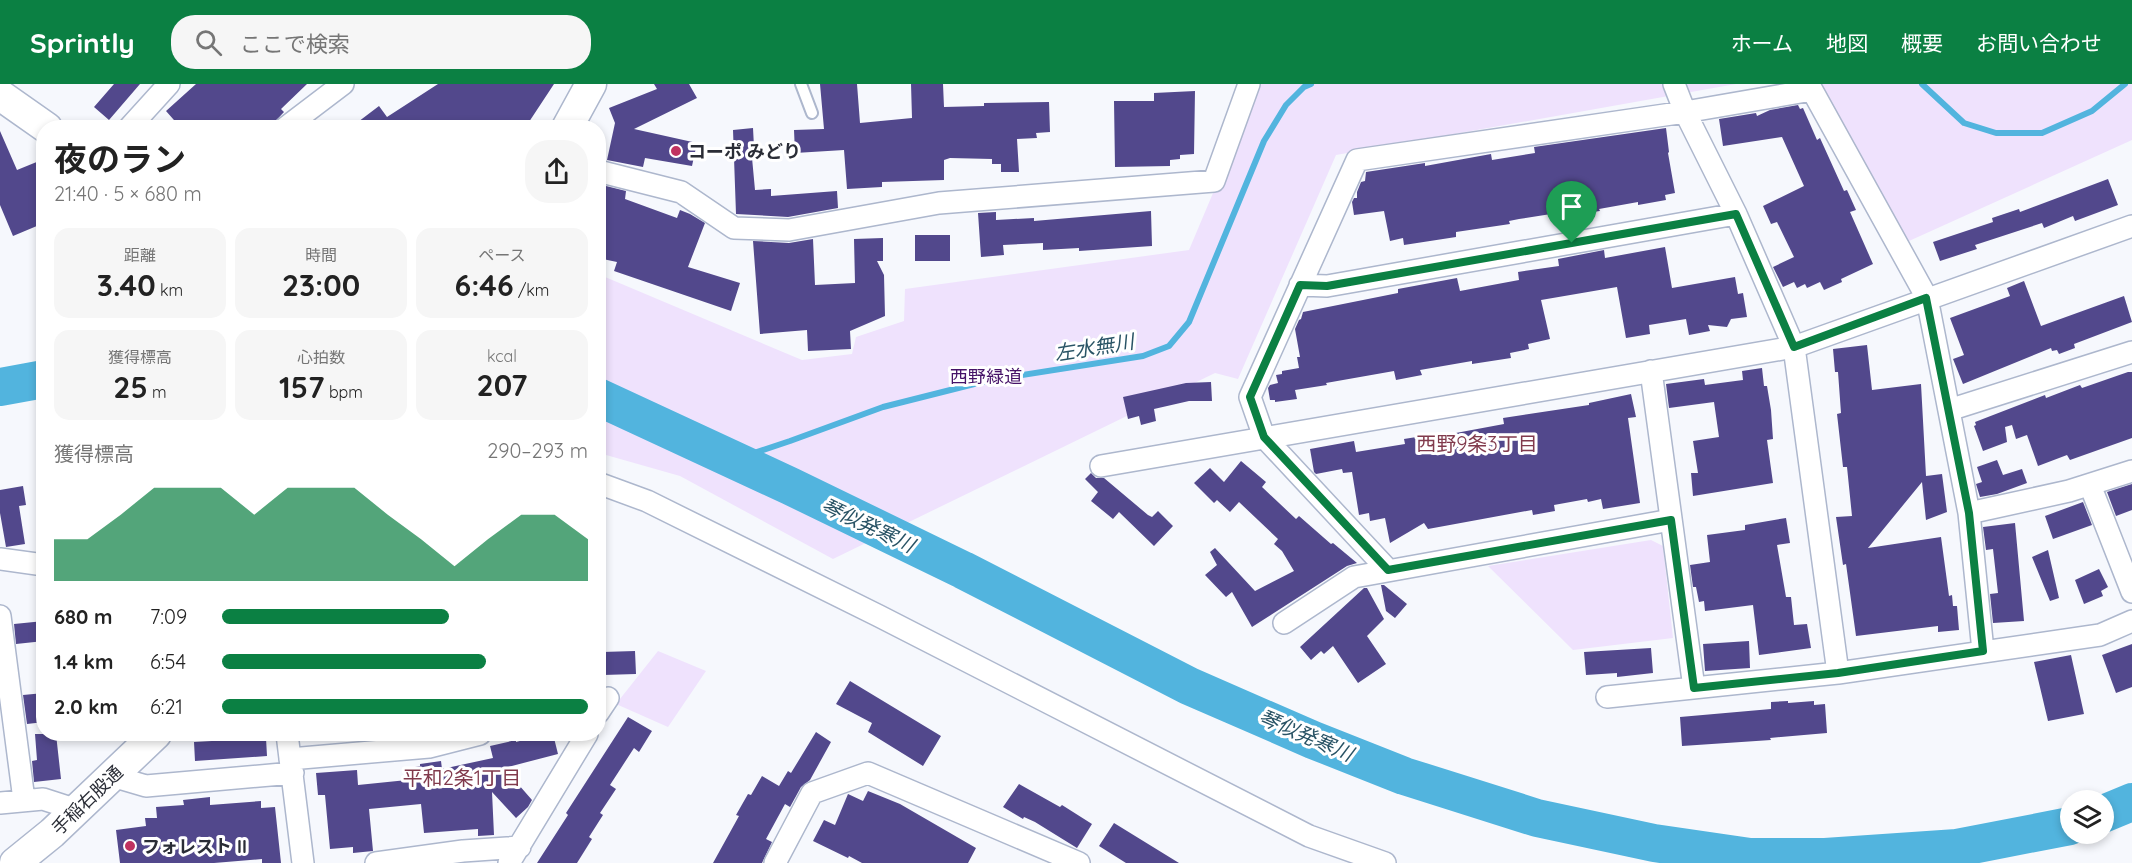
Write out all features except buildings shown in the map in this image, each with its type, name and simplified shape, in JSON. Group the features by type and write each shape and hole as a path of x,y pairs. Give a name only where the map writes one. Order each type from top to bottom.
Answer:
{"street":[{"path":"136,120 169,84"},
{"path":"296,120 343,84"},
{"path":"571,120 590,84"},
{"path":"606,173 681,192 734,228 789,230 939,203 1214,182 1249,84"},
{"path":"1674,84 1685,112 1736,214 1794,347 1838,673"},
{"path":"1388,570 1264,437 1250,397 1357,160 1685,112 1812,90 1926,298 1969,513 1983,651"},
{"path":"1,97 36,121"},
{"path":"1300,285 1327,286 1736,214"},
{"path":"1101,466 1794,347 2132,226"},
{"path":"1949,410 2132,352"},
{"path":"1651,371 1694,688"},
{"path":"1969,513 2069,491 2132,471"},
{"path":"2090,485 2132,592"},
{"path":"606,486 668,511 879,616 1309,836 1385,863"},
{"path":"1284,623 1354,578 1671,520"},
{"path":"0,559 36,564"},
{"path":"0,616 24,800"},
{"path":"1607,697 1838,673 2100,635 2132,621"},
{"name":"手稲右股通","path":"15,863 52,833 149,741"},
{"path":"288,741 303,863"},
{"path":"112,776 146,786 429,747 453,741"},
{"path":"376,863 463,851 514,855 583,741"},
{"path":"781,861 812,793 868,773 1080,863"},
{"path":"0,803 43,799 77,810"}],"lane":[{"path":"801,84 812,113"}],"green space":[{"name":"西野緑道","path":"1259,84 1736,84 1336,155 1238,379 1215,373 833,559 680,476 606,455 606,277 802,360 852,354 856,337 904,321 905,289 1189,250"},
{"path":"1814,84 2132,84 2132,140 1909,241"},
{"path":"1651,540 1663,546 1673,638 1573,650 1488,566"},
{"path":"658,651 706,671 668,727 616,704"}],"waterway":[{"name":"左水無川","path":"733,460 883,407 990,380 1143,356 1169,346 1189,322 1264,141 1286,105 1304,87 1311,84"},
{"name":"左水無川","path":"1922,84 1964,123 1996,133 2042,133 2092,111 2125,84"},
{"name":"琴似発寒川","path":"0,387 36,380"},
{"name":"琴似発寒川","path":"606,401 963,570 1189,686 1313,740 1404,776 1537,818 1654,843 1750,857 1825,857 1957,848 2060,828"},
{"name":"琴似発寒川","path":"2114,809 2132,802"}],"place":[{"name":"コーポ みどり","path":"676,151"},
{"name":"フォレスト II","path":"130,846"}],"district":[{"name":"西野9条3丁目","path":"1477,443"},
{"name":"平和2条1丁目","path":"462,777"}],"route":[{"path":"1736,214 1794,347 1926,298 1969,513 1983,651 1838,673 1694,688 1671,520 1388,570 1264,437 1250,397 1300,285 1327,286 1572,243 1736,214"}]}
